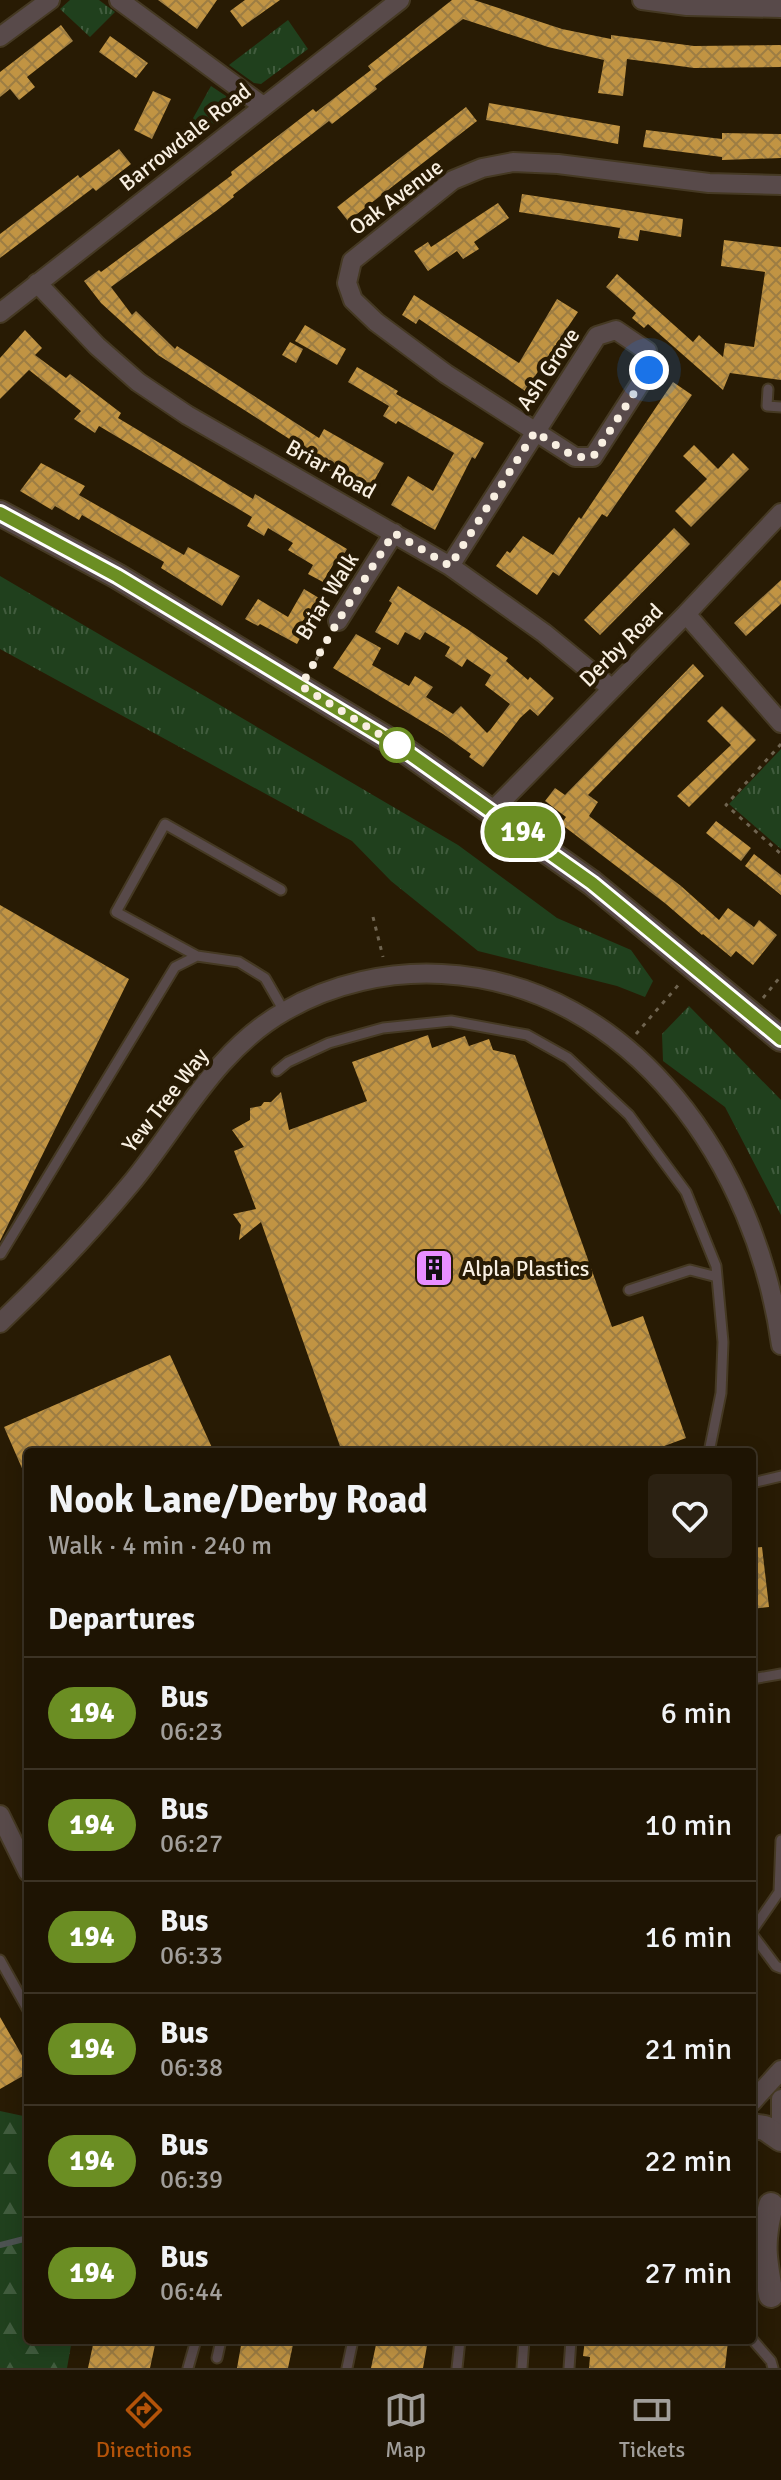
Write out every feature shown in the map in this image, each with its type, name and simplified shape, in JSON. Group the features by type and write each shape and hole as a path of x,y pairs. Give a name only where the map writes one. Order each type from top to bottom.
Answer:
{"street":[{"path":"4,28 50,0"},
{"path":"119,0 263,106"},
{"name":"Barrowdale Road","path":"0,313 400,0"},
{"path":"654,1 743,9 781,8"},
{"name":"Oak Avenue","path":"535,432 408,348 353,300 347,283 352,261 453,180 482,168 513,162 558,164 709,183 781,185"},
{"name":"Briar Road","path":"37,283 97,346 138,382 187,415 450,566 544,633 611,688"},
{"name":"Ash Grove","path":"450,566 535,432 597,336 616,330 647,351 649,370 593,457 575,457 535,432"},
{"path":"0,513 117,576 400,747 592,883 781,1039"},
{"name":"Derby Road","path":"493,810 781,513"},
{"name":"Briar Walk","path":"338,621 394,533"},
{"path":"686,614 781,723"},
{"name":"Yew Tree Way","path":"0,1323 51,1274 125,1191 214,1071 254,1033 284,1011 329,991 387,976 423,973 471,975 532,991 585,1016 625,1046 703,1134 732,1182 754,1232 770,1287 781,1345"},
{"path":"0,1815 24,1864"},
{"path":"756,2098 781,2070"},
{"path":"781,2099 781,2139"},
{"path":"756,2127 765,2128 781,2139"},
{"path":"768,2204 763,2235 764,2255 776,2303"},
{"path":"756,2274 776,2303"}],"lane":[{"path":"768,389 767,406 781,407"},
{"path":"281,890 165,824 116,912 197,956 239,962 265,978 284,1011"},
{"path":"1,1254 175,967 197,956"},
{"path":"277,1071 288,1062 329,1043 383,1028 451,1021 527,1035 568,1058 629,1115 686,1192 716,1266 723,1342 722,1380 710,1448"},
{"path":"629,1290 690,1270 717,1277"},
{"path":"756,1482 781,1476"},
{"path":"756,1678 781,1674"},
{"path":"756,1927 779,1892 781,1840"},
{"path":"756,1938 776,1966 781,1968"},
{"path":"0,1960 24,2003"},
{"path":"188,2368 195,2344"},
{"path":"217,2358 220,2344"},
{"path":"347,2368 352,2344"},
{"path":"457,2368 460,2344"},
{"path":"522,2368 524,2344"},
{"path":"569,2368 571,2344"},
{"path":"756,2344 773,2368"}],"path":[{"name":"Briar Walk","path":"301,686 338,621"},
{"path":"781,744 726,805 781,854"},
{"path":"373,917 387,976"},
{"path":"625,1046 695,966"},
{"path":"751,1014 781,976"}],"green space":[{"path":"70,0 99,0 115,12 90,37 60,9"},
{"path":"288,20 308,49 261,84 254,83 229,65"},
{"path":"211,86 232,100 235,107 181,150 177,147"},
{"path":"0,576 458,845 557,918 631,950 653,981 645,997 617,986 478,951 391,881 352,841 0,649"},
{"path":"781,749 781,849 729,804"},
{"path":"689,1006 781,1100 781,1215 725,1107 663,1061 662,1034"},
{"path":"0,2111 24,2116 24,2344 71,2344 67,2368 0,2368"}],"building":[{"path":"158,0 217,0 197,29"},
{"path":"245,0 280,0 242,27 230,11"},
{"path":"452,0 474,0 562,29 611,39 611,35 694,46 781,45 781,67 694,68 627,59 623,96 598,93 604,60 548,47 463,19 375,86 377,89 332,124 329,121 216,211 111,287 132,315 136,311 175,349 177,346 319,438 324,429 384,463 368,492 318,464 299,451 302,447 158,355 101,303 84,281 99,270 101,272 232,175 231,172 313,109 316,112 371,70 368,66"},
{"path":"61,25 73,41 27,77 35,87 19,100 10,89 0,97 0,72"},
{"path":"110,36 148,63 136,78 99,52"},
{"path":"153,91 171,99 152,139 134,130"},
{"path":"489,103 620,126 618,144 486,120"},
{"path":"466,107 477,121 348,221 337,207"},
{"path":"646,130 722,139 722,133 781,134 781,158 722,160 722,157 643,147"},
{"path":"119,149 131,164 96,191 93,188 0,258 0,234 78,175 80,178"},
{"path":"522,194 683,219 681,237 640,230 638,241 618,238 620,228 519,212"},
{"path":"498,203 509,218 474,242 479,249 463,259 457,251 428,271 414,251 428,242 431,247"},
{"path":"724,240 781,247 781,380 730,373 723,390 648,324 644,328 632,318 636,313 606,287 617,274 693,342 699,335 723,357 725,343 754,347 765,272 721,266"},
{"path":"414,295 519,363 557,299 578,312 525,391 419,319 416,324 402,315"},
{"path":"305,325 346,349 337,365 295,341"},
{"path":"25,330 42,348 35,355 66,378 70,374 121,413 118,418 253,499 255,494 347,549 338,565 334,563 323,582 308,574 313,565 288,550 293,543 268,528 264,536 247,526 252,517 99,426 95,433 74,419 81,411 29,370 0,399 0,358"},
{"path":"290,342 303,349 296,363 282,355"},
{"path":"357,367 398,391 396,394 484,443 475,459 472,457 435,530 391,505 408,476 433,491 454,453 398,421 396,424 383,416 389,406 348,382"},
{"path":"673,382 692,395 607,517 602,514 559,576 553,572 537,595 496,566 523,536 553,555 579,517 581,519"},
{"path":"694,445 718,469 733,453 749,469 691,527 675,511 707,479 683,456"},
{"path":"41,463 85,486 79,495 184,555 188,547 240,576 222,606 161,568 164,562 82,515 79,520 55,506 52,510 20,491"},
{"path":"674,528 690,544 600,635 584,620"},
{"path":"781,580 781,604 746,636 734,623"},
{"path":"398,586 508,658 506,661 554,698 538,716 530,709 520,718 483,767 443,734 333,668 356,634 381,648 372,665 409,686 415,676 433,687 426,697 453,714 461,706 487,733 491,729 510,704 485,685 491,675 467,659 462,667 445,656 450,647 425,632 420,640 405,632 398,645 375,632"},
{"path":"304,589 319,598 302,625 306,627 297,644 245,619 258,599 288,617"},
{"path":"693,664 704,676 588,795 598,802 589,816 681,886 719,920 728,908 754,927 759,920 777,935 753,965 736,951 731,957 561,824 566,817 545,801 555,788 565,795"},
{"path":"722,706 756,740 689,807 677,796 731,745 707,721"},
{"path":"716,821 751,848 741,861 706,833"},
{"path":"754,854 781,875 781,895 745,866"},
{"path":"0,905 129,979 0,1241"},
{"name":"Alpla Plastics","path":"428,1035 432,1048 465,1036 469,1046 489,1039 493,1050 515,1055 612,1327 643,1316 686,1438 659,1448 341,1448 261,1222 239,1240 241,1225 233,1214 256,1209 234,1151 244,1147 232,1130 250,1120 250,1108 271,1102 281,1092 289,1130 367,1101 352,1062"},
{"path":"170,1355 212,1448 24,1448 24,1473 4,1427"},
{"path":"762,1547 769,1607 756,1609 756,1548"},
{"path":"0,2017 24,2059 24,2075 0,2089"},
{"path":"93,2344 155,2345 150,2368 88,2368"},
{"path":"241,2344 293,2344 288,2368 237,2368"},
{"path":"376,2344 427,2344 423,2368 371,2368"},
{"path":"584,2344 728,2344 725,2368 589,2368 590,2357 583,2356"}],"waterway":[{"path":"0,2245 24,2239"}],"bus line":[{"name":"194","path":"0,513 117,576 400,747 592,883 781,1039"}],"place":[{"name":"Alpla Plastics","path":"434,1268"}],"route":[{"path":"397,745 400,747 301,686 394,533 450,566 535,432 575,457 593,457 649,370"}]}
